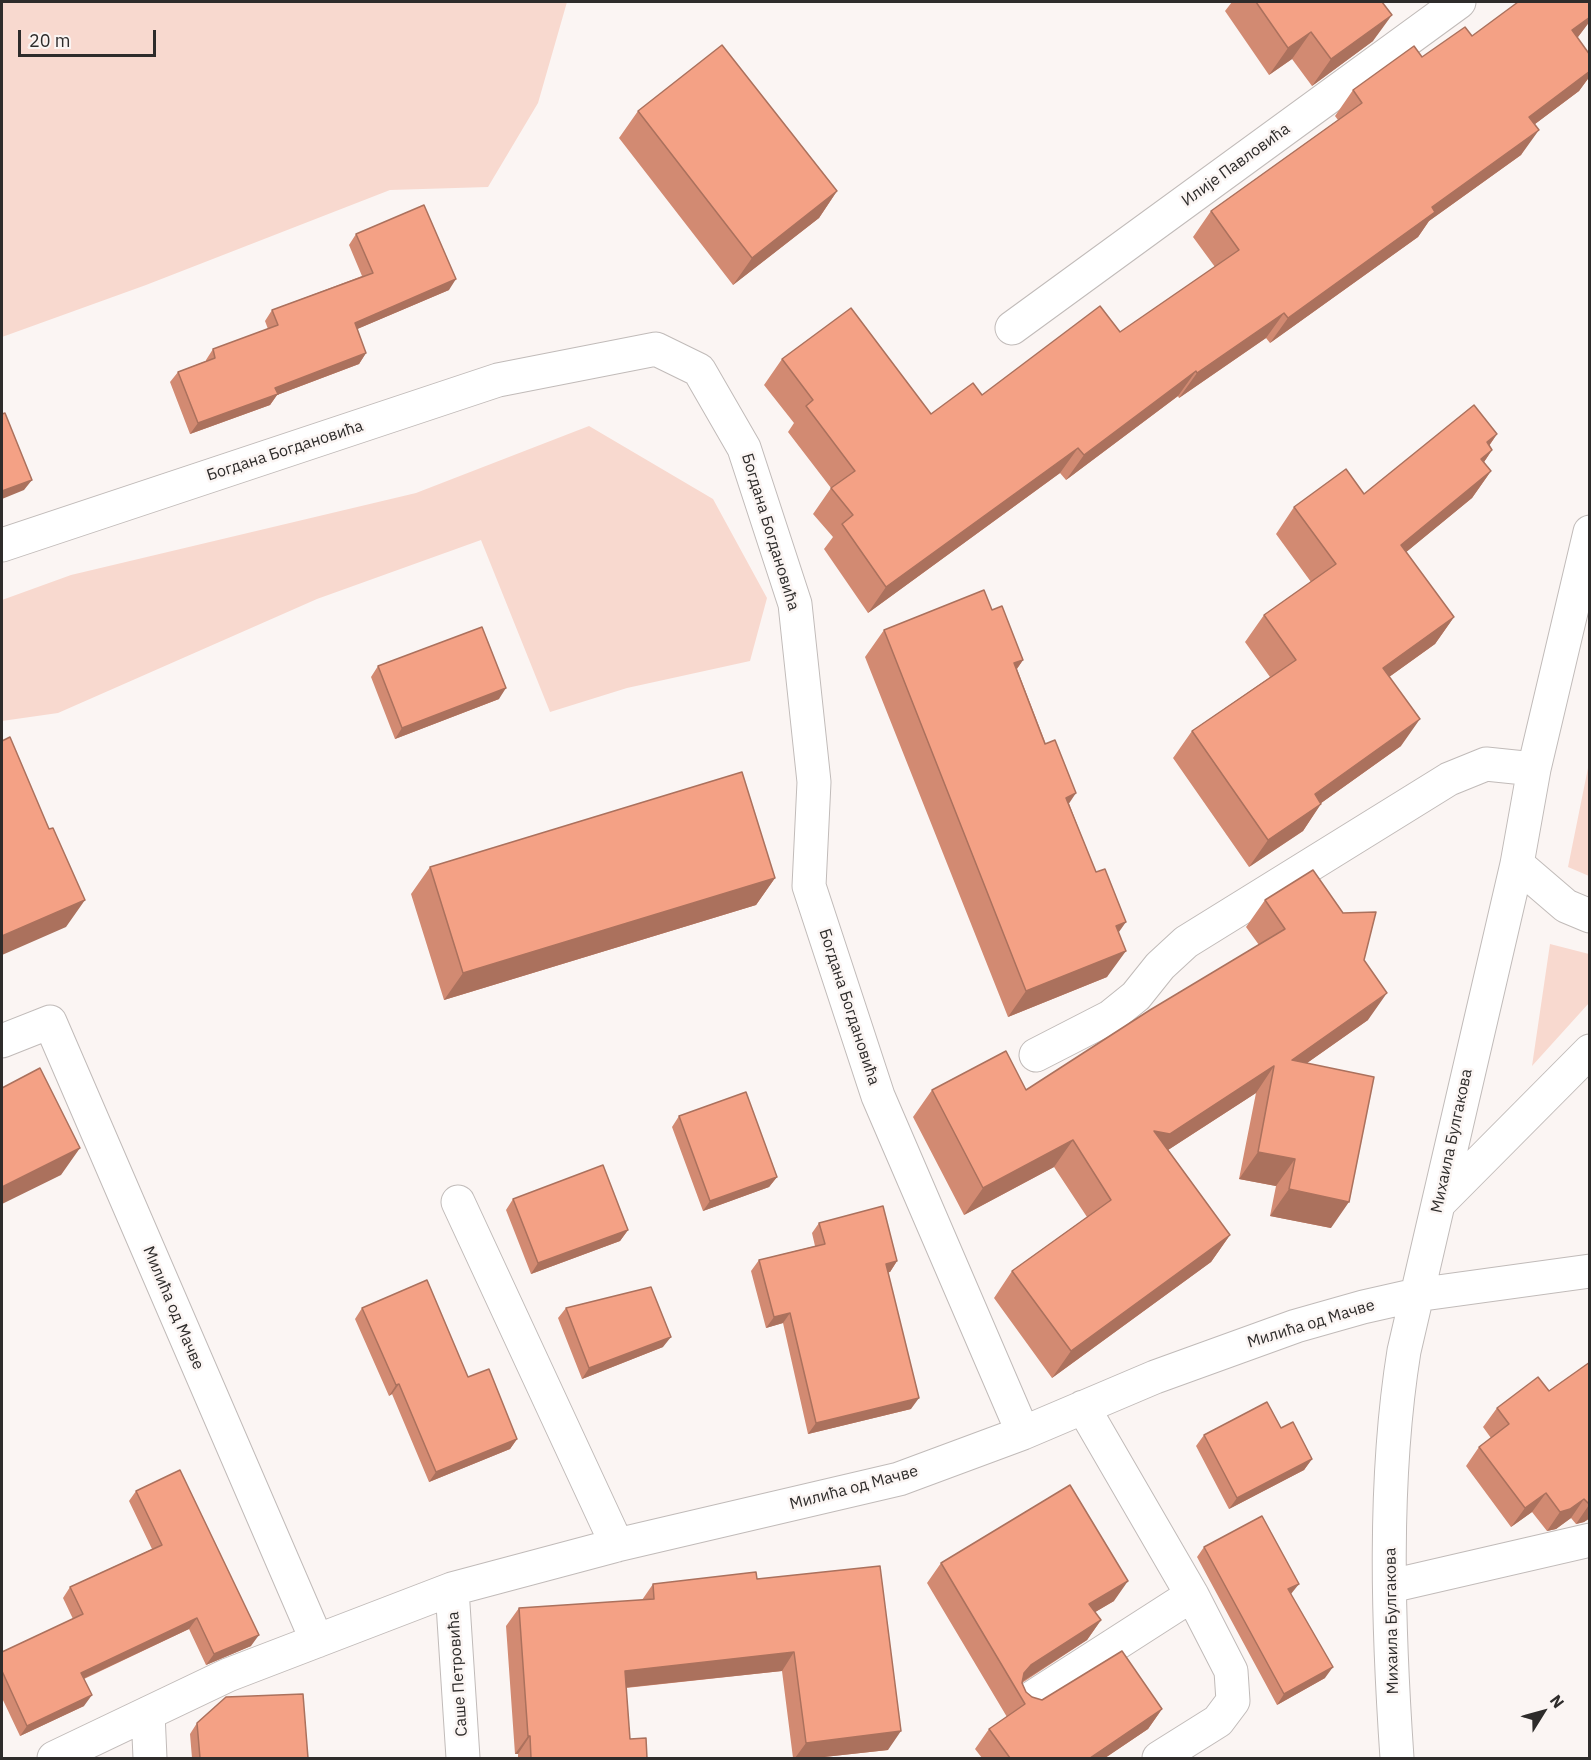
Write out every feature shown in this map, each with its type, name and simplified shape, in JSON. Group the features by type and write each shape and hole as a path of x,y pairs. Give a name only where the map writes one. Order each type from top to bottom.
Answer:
{"street":[{"name":"Илије Павловића","path":"1012,328 1459,2"},
{"name":"Богдана Богдановића","path":"2,545 498,381 656,349 699,370 744,448 795,604 814,782 809,886 878,1096 1023,1433"},
{"name":"Михаила Булгакова","path":"1397,1758 1391,1586 1394,1413 1416,1295 1440,1202 1469,1062 1517,864 1534,769 1590,532"},
{"path":"1036,1054 1110,1017 1136,996 1160,966 1186,942 1449,779 1486,764 1534,769"},
{"path":"1517,864 1566,906 1590,916"},
{"name":"Милића од Мачве","path":"2,1041 50,1022 317,1641"},
{"path":"1440,1202 1590,1051"},
{"path":"458,1202 617,1545"},
{"name":"Милића од Мачве","path":"54,1758 228,1675 452,1589 617,1545 899,1479 1023,1433 1155,1377 1296,1326 1416,1295 1590,1271"},
{"path":"1083,1407 1192,1595 1231,1671 1233,1701 1218,1721 1159,1758"},
{"path":"1391,1586 1590,1540"},
{"name":"Саше Петровића","path":"452,1589 463,1758"},
{"path":"1028,1701 1192,1595"},
{"path":"148,1713 150,1758"}],"shaded area":[{"path":"2,2 567,2 538,103 488,187 390,190 146,285 2,337"},
{"path":"589,426 713,499 767,598 750,661 627,688 550,712 481,540 317,599 58,713 2,721 2,600 71,575 416,493"},
{"path":"1589,763 1589,876 1568,867"},
{"path":"1550,944 1589,954 1589,1003 1532,1066"}],"building":[{"path":"1256,2 1382,2 1392,15 1331,59 1311,32 1288,48"},
{"path":"1518,2 1590,3 1590,17 1572,30 1590,55 1590,71 1529,117 1539,130 1432,207 1435,212 1288,318 1284,313 1197,373 1196,371 1084,455 1078,448 886,587 842,524 853,515 831,488 855,471 806,406 813,400 782,359 851,308 931,414 973,383 982,395 1100,306 1120,332 1239,250 1211,211 1362,103 1353,90 1414,46 1422,57 1465,27 1472,36"},
{"path":"722,45 837,191 752,258 638,111"},
{"path":"424,205 456,279 355,323 366,353 275,388 278,394 198,423 178,372 215,358 213,349 278,325 272,310 373,273 356,234"},
{"path":"1474,405 1497,434 1487,442 1492,450 1481,459 1491,471 1401,545 1454,617 1383,668 1420,719 1315,794 1321,804 1268,840 1192,731 1296,660 1264,615 1336,564 1294,507 1346,469 1364,494"},
{"path":"5,413 32,480 2,491 2,414"},
{"path":"984,590 992,610 1002,606 1023,660 1014,663 1045,744 1055,740 1076,793 1066,798 1096,872 1105,869 1126,922 1116,926 1126,951 1026,991 884,630"},
{"path":"482,627 506,688 402,728 378,666"},
{"path":"10,737 49,829 53,828 85,900 2,936 2,741"},
{"path":"742,772 775,878 463,973 430,867"},
{"path":"1313,870 1343,913 1376,912 1364,960 1387,993 1292,1060 1374,1077 1349,1202 1289,1189 1295,1159 1258,1152 1274,1066 1170,1134 1154,1131 1230,1235 1071,1351 1012,1271 1111,1200 1073,1140 983,1188 932,1090 1006,1051 1026,1090 1150,1010 1285,929 1265,900"},
{"path":"40,1068 80,1148 2,1187 2,1088"},
{"path":"746,1092 777,1177 710,1201 679,1116"},
{"path":"603,1165 628,1230 538,1263 513,1199"},
{"path":"883,1206 897,1261 886,1264 919,1398 816,1423 790,1313 774,1317 759,1260 825,1244 819,1223"},
{"path":"427,1280 468,1377 489,1369 517,1439 436,1472 399,1384 396,1385 362,1308"},
{"path":"651,1287 671,1337 589,1368 566,1308"},
{"path":"1590,1362 1590,1505 1584,1499 1570,1509 1560,1512 1546,1493 1525,1508 1479,1447 1509,1424 1497,1408 1538,1377 1549,1391"},
{"path":"1267,1402 1281,1428 1293,1422 1312,1459 1237,1498 1204,1435"},
{"path":"180,1470 259,1635 214,1654 197,1618 81,1673 92,1695 27,1726 2,1671 2,1652 83,1614 70,1587 162,1545 136,1491"},
{"path":"1070,1485 1128,1581 1089,1604 1101,1620 1031,1665 1024,1673 1022,1683 1026,1692 1042,1700 1122,1651 1162,1709 1090,1758 1010,1758 989,1729 1025,1704 941,1563"},
{"path":"1262,1516 1299,1584 1288,1589 1333,1667 1284,1694 1204,1547"},
{"path":"880,1566 901,1731 806,1743 794,1652 625,1671 630,1739 646,1738 647,1758 531,1758 519,1608 654,1599 653,1584 756,1572 757,1579"},
{"path":"303,1694 308,1758 200,1758 197,1723 226,1697"}]}
